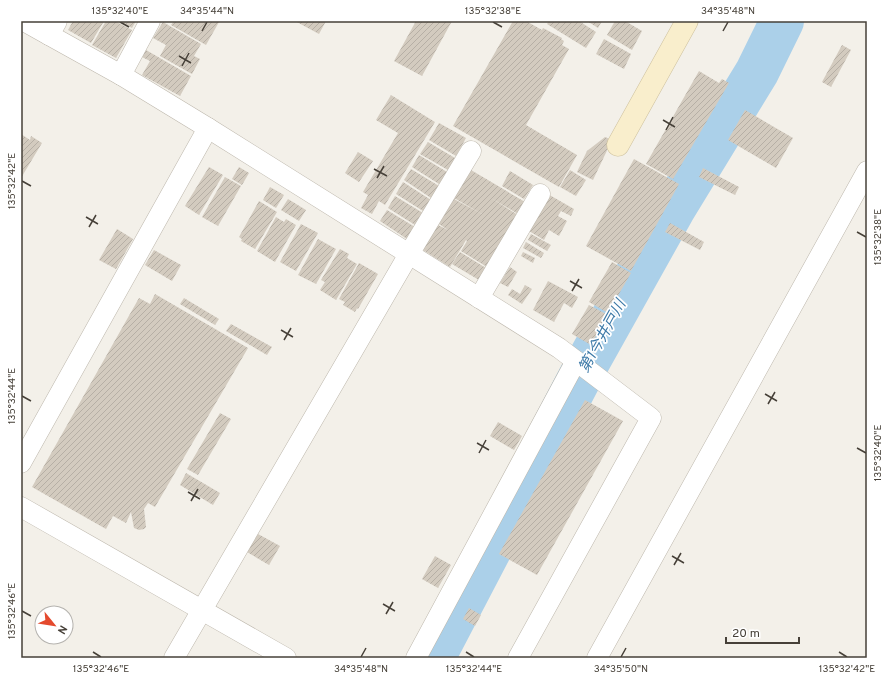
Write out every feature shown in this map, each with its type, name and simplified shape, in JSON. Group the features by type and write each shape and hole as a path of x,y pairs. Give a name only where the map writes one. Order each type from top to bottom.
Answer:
{"street":[{"path":"24,21 53,28 121,75 558,348 651,418 518,658"},
{"path":"121,75 150,21"},
{"path":"618,145 687,21"},
{"path":"21,463 208,128"},
{"path":"174,658 409,254 471,151"},
{"path":"597,658 867,171"},
{"path":"479,298 540,194"},
{"path":"416,658 577,362"},
{"path":"21,507 286,658"}],"building":[{"path":"73,21 104,21 91,43 68,30"},
{"path":"106,21 115,21 132,30 116,58 92,45"},
{"path":"119,21 136,21 132,28"},
{"path":"174,21 219,22 206,45 171,25"},
{"path":"295,21 326,21 319,34"},
{"path":"416,21 452,21 422,76 394,61"},
{"path":"513,21 526,21 542,30 543,28 562,38 561,39 564,41 562,45 569,49 526,125 577,155 559,187 453,126"},
{"path":"549,21 579,21 596,32 586,48 547,24"},
{"path":"587,21 602,21 598,28"},
{"path":"615,21 625,21 642,31 632,50 607,35"},
{"path":"163,22 201,44 194,56 200,59 192,74 160,56 166,45 153,38"},
{"path":"604,39 631,54 624,69 596,54"},
{"path":"842,45 851,50 831,87 822,82"},
{"path":"146,50 191,76 180,96 142,75 150,61 142,57"},
{"path":"699,71 719,83 722,79 729,83 673,179 646,164"},
{"path":"391,95 435,122 385,205 379,201 372,214 361,208 368,195 363,192 398,133 376,120"},
{"path":"745,110 793,138 776,168 728,140"},
{"path":"439,123 466,138 456,156 429,140"},
{"path":"21,134 30,140 31,136 42,143 21,178"},
{"path":"605,137 612,140 593,180 577,172 587,151"},
{"path":"428,142 455,158 448,170 420,154"},
{"path":"358,152 373,161 359,182 345,173"},
{"path":"419,155 447,172 439,184 412,167"},
{"path":"634,159 679,184 631,271 586,246"},
{"path":"209,167 223,175 199,215 185,206"},
{"path":"239,167 249,173 242,185 232,179"},
{"path":"703,168 739,187 735,195 699,177"},
{"path":"411,169 439,186 431,198 404,180"},
{"path":"471,170 525,202 518,214 491,198 518,215 487,267 461,251 467,241 466,240 450,267 423,250 438,225 448,230 439,224 454,199 482,214 454,198"},
{"path":"570,170 586,180 576,196 560,187"},
{"path":"510,171 533,185 524,199 502,186"},
{"path":"225,177 241,186 218,226 202,217"},
{"path":"403,182 431,200 423,211 396,194"},
{"path":"270,187 284,195 276,208 263,200"},
{"path":"546,193 574,209 571,216 561,211 558,216 567,221 559,236 549,230 544,240 529,231"},
{"path":"395,196 423,213 415,225 388,208"},
{"path":"288,199 306,210 299,221 281,210"},
{"path":"259,201 277,212 255,249 241,241 242,239 239,237"},
{"path":"387,210 415,227 407,239 380,221"},
{"path":"276,217 284,222 286,219 296,225 275,262 257,251"},
{"path":"670,223 704,242 700,250 665,232"},
{"path":"301,224 318,233 296,271 280,262"},
{"path":"117,229 133,239 116,269 99,260"},
{"path":"531,234 551,245 547,251 528,240"},
{"path":"318,239 336,249 316,284 298,275"},
{"path":"526,242 544,253 541,258 523,248"},
{"path":"340,249 349,254 347,258 357,264 336,300 320,290 325,282 321,280"},
{"path":"154,250 181,265 172,281 145,265"},
{"path":"460,252 486,268 479,280 452,264"},
{"path":"523,252 535,258 533,263 521,256"},
{"path":"612,262 631,273 608,313 589,302"},
{"path":"359,263 378,274 355,312 343,305 345,302 339,299"},
{"path":"510,267 517,272 508,287 500,283"},
{"path":"548,281 578,297 572,308 564,303 554,322 533,310"},
{"path":"525,285 532,289 522,304 508,295 512,289 520,294"},
{"path":"155,294 248,348 155,507 148,503 144,509 146,527 139,530 134,528 131,512 126,523 113,516 106,529 32,487 139,298 150,304"},
{"path":"184,298 219,319 215,325 180,304"},
{"path":"589,305 608,315 591,345 572,334"},
{"path":"231,324 272,347 267,355 226,331"},
{"path":"585,400 623,421 537,575 499,554"},
{"path":"220,413 231,419 198,475 187,469"},
{"path":"498,422 522,436 514,450 490,436"},
{"path":"186,473 220,493 213,505 180,485"},
{"path":"258,534 280,546 269,565 247,552"},
{"path":"435,556 451,565 438,588 422,579"},
{"path":"469,608 481,615 475,626 463,619"}],"waterway":[{"name":"第1今井戸川","path":"433,658 589,360 674,208 757,72 782,21"}]}
